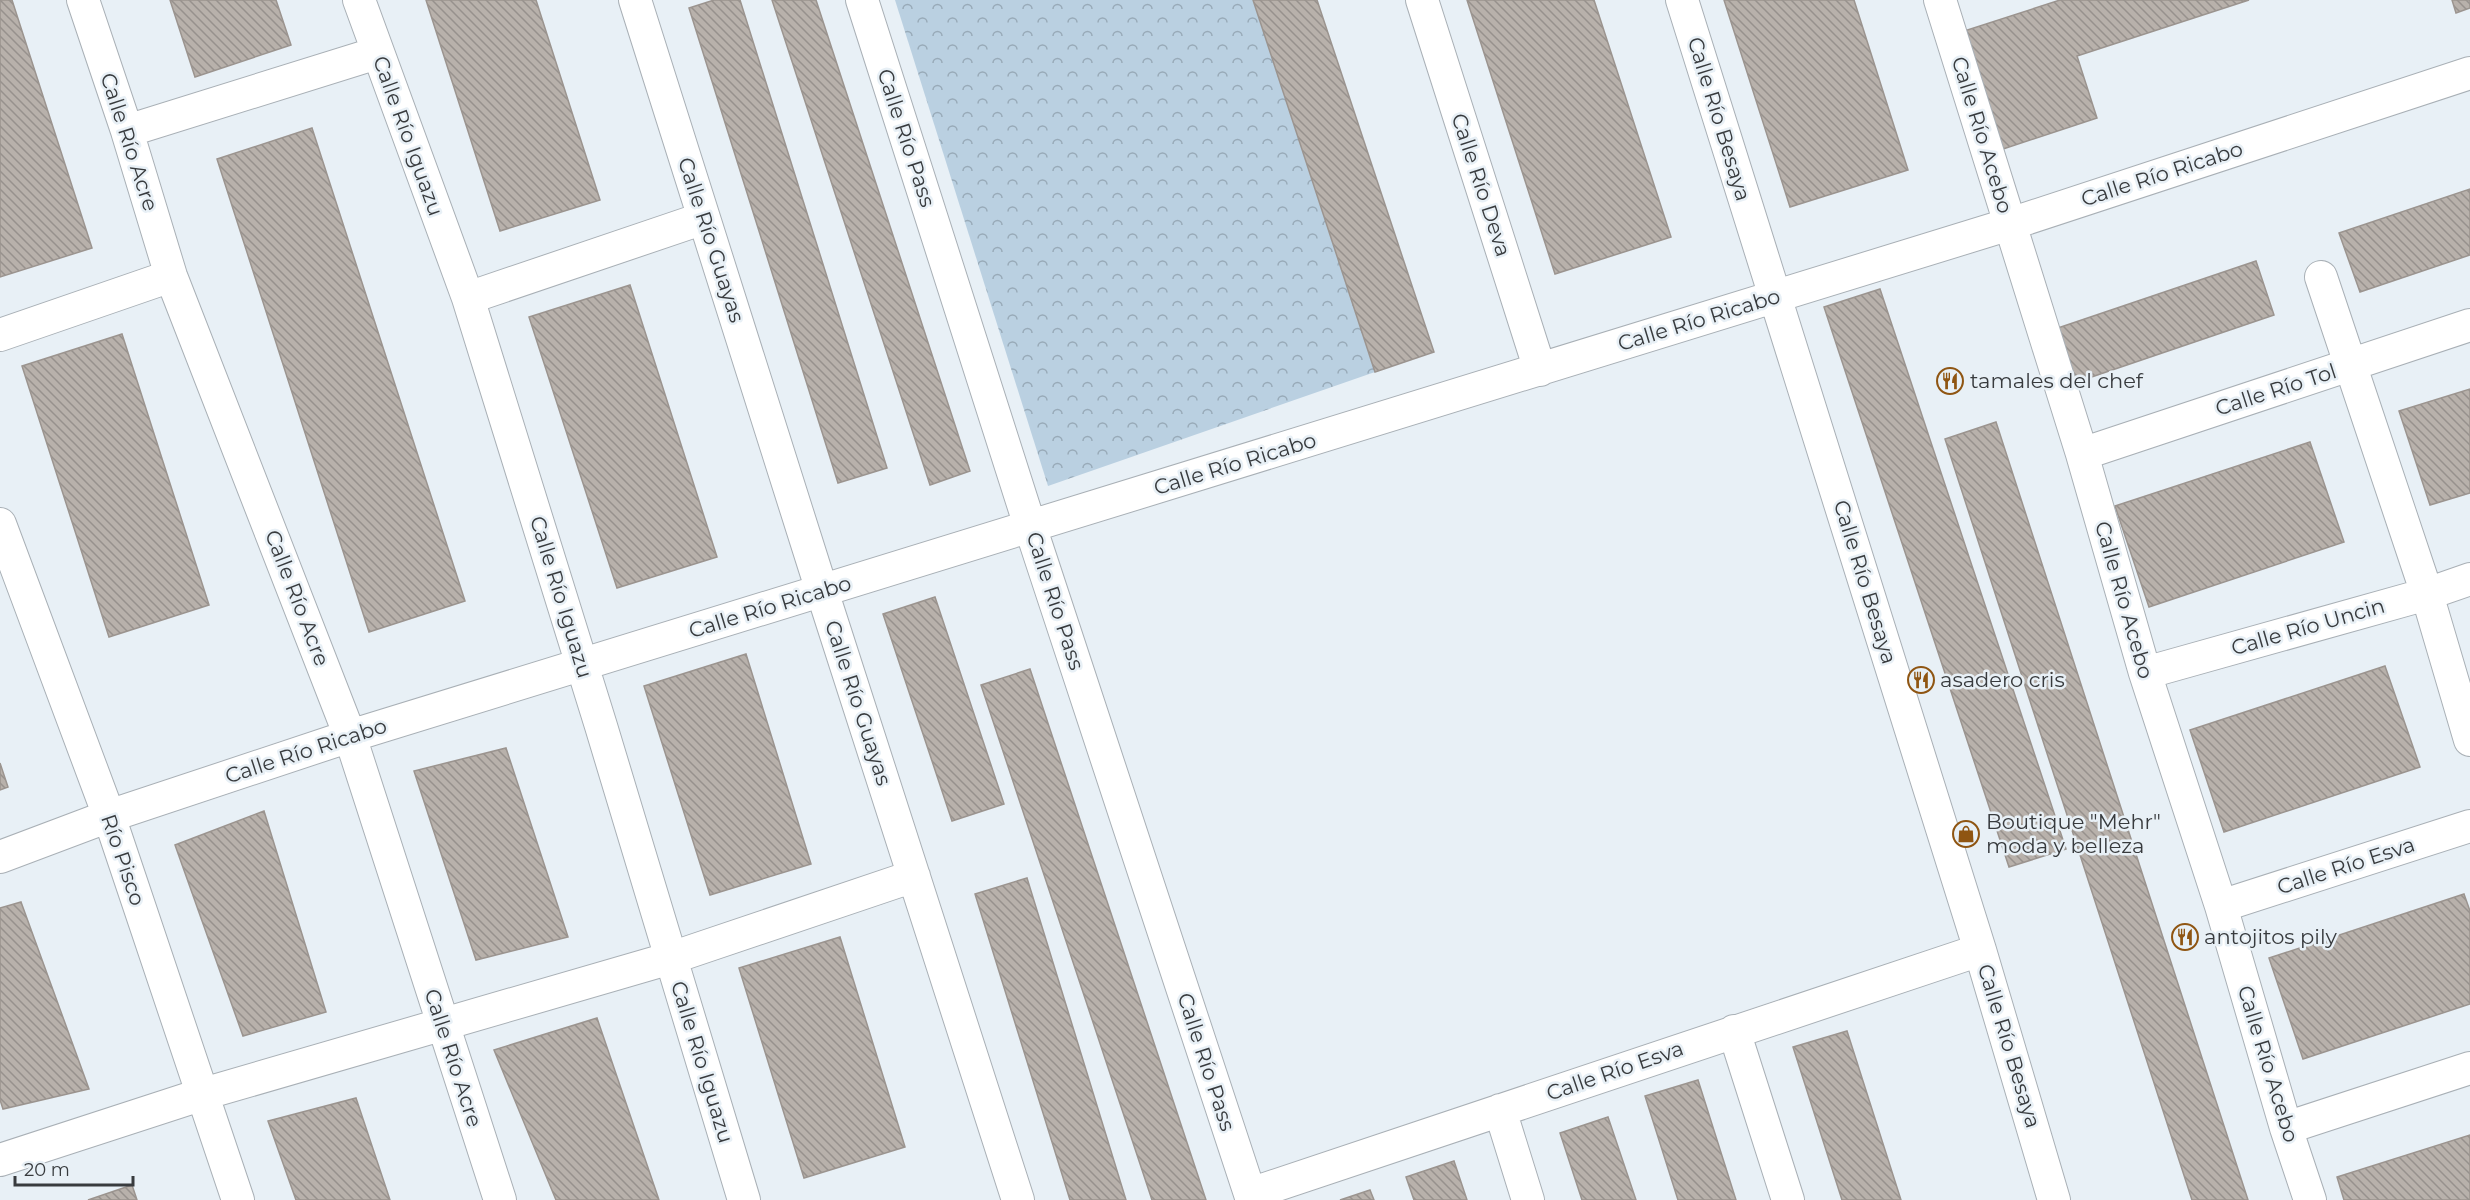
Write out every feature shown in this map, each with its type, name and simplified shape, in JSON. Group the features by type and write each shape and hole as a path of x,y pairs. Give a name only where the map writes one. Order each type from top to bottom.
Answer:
{"street":[{"name":"Calle Río Acre","path":"83,0 127,131 171,276 350,736 500,1200"},
{"name":"Calle Río Iguazu","path":"359,0 468,298 744,1200"},
{"name":"Calle Río Guayas","path":"635,0 1018,1200"},
{"name":"Calle Río Pass","path":"862,0 1030,526 1251,1197"},
{"name":"Calle Río Deva","path":"1422,0 1540,370"},
{"name":"Calle Río Besaya","path":"1682,0 1980,950 2054,1200"},
{"name":"Calle Río Acebo","path":"1940,0 2082,454 2145,673 2221,906 2286,1128 2310,1200"},
{"path":"127,131 377,53"},
{"name":"Calle Río Ricabo","path":"0,857 109,816 350,736 2010,224 2470,73"},
{"path":"468,298 704,218"},
{"path":"0,335 171,276"},
{"path":"2320,277 2427,594 2470,740"},
{"name":"Calle Río Tol","path":"2082,454 2470,325"},
{"name":"Río Pisco","path":"0,524 109,816 238,1200"},
{"name":"Calle Río Uncin","path":"2145,673 2427,594 2470,579"},
{"name":"Calle Río Esva","path":"2221,906 2470,826"},
{"path":"0,1160 203,1094 670,957 914,876"},
{"name":"Calle Río Esva","path":"1251,1197 1500,1110 1980,950"},
{"path":"1734,1031 1788,1200"},
{"path":"2286,1128 2470,1068"},
{"path":"1500,1110 1528,1200"}],"green space":[{"path":"895,0 1253,0 1375,372 1048,486"}],"building":[{"path":"0,0 12,0 92,248 0,277"},
{"path":"170,0 276,0 291,45 195,77"},
{"path":"426,0 536,0 600,200 500,231"},
{"path":"714,0 740,0 887,468 838,483 689,8"},
{"path":"772,0 816,0 970,471 930,485"},
{"path":"1253,0 1317,0 1434,352 1375,372"},
{"path":"1467,0 1594,0 1671,237 1555,274"},
{"path":"1724,0 1854,0 1908,170 1790,207"},
{"path":"2060,0 2249,0 2077,56 2097,118 1994,152 1955,34"},
{"path":"2452,0 2470,0 2470,8 2456,13"},
{"path":"312,128 465,601 369,632 217,159"},
{"path":"2470,189 2470,255 2360,292 2339,233"},
{"path":"2256,261 2274,315 2068,385 2049,331"},
{"path":"630,285 717,557 617,588 529,317"},
{"path":"1880,289 2066,849 2009,867 1824,307"},
{"path":"122,334 209,605 109,637 22,366"},
{"path":"2470,389 2470,493 2430,505 2399,411"},
{"path":"1996,422 2248,1200 2192,1200 1945,439"},
{"path":"2310,442 2344,542 2149,607 2115,506"},
{"path":"935,597 1004,804 952,821 883,614"},
{"path":"746,654 811,864 710,895 644,686"},
{"path":"2385,666 2420,767 2224,832 2190,730"},
{"path":"1030,669 1206,1200 1152,1200 981,685"},
{"path":"506,748 568,937 476,960 414,771"},
{"path":"0,763 8,787 0,790"},
{"path":"264,811 326,1012 243,1036 175,845"},
{"path":"1027,878 1126,1200 1070,1200 975,894"},
{"path":"2464,894 2470,911 2470,1004 2303,1059 2269,958"},
{"path":"21,902 89,1089 3,1109 0,1100 0,908"},
{"path":"840,937 905,1147 804,1178 739,968"},
{"path":"597,1018 659,1200 556,1200 494,1050"},
{"path":"1847,1031 1901,1200 1842,1200 1793,1047"},
{"path":"1698,1080 1736,1200 1678,1200 1645,1096"},
{"path":"356,1098 390,1200 296,1200 268,1121"},
{"path":"1608,1117 1636,1200 1582,1200 1560,1133"},
{"path":"2470,1135 2470,1200 2344,1200 2337,1177"},
{"path":"1454,1161 1467,1200 1414,1200 1406,1177"},
{"path":"132,1185 137,1200 88,1200"},
{"path":"1370,1190 1374,1200 1340,1200"}],"place":[{"name":"tamales del chef","path":"1950,381"},
{"name":"asadero cris","path":"1921,680"},
{"name":"Boutique \"Mehr\" moda y belleza","path":"1966,834"},
{"name":"antojitos pily","path":"2185,937"}]}
